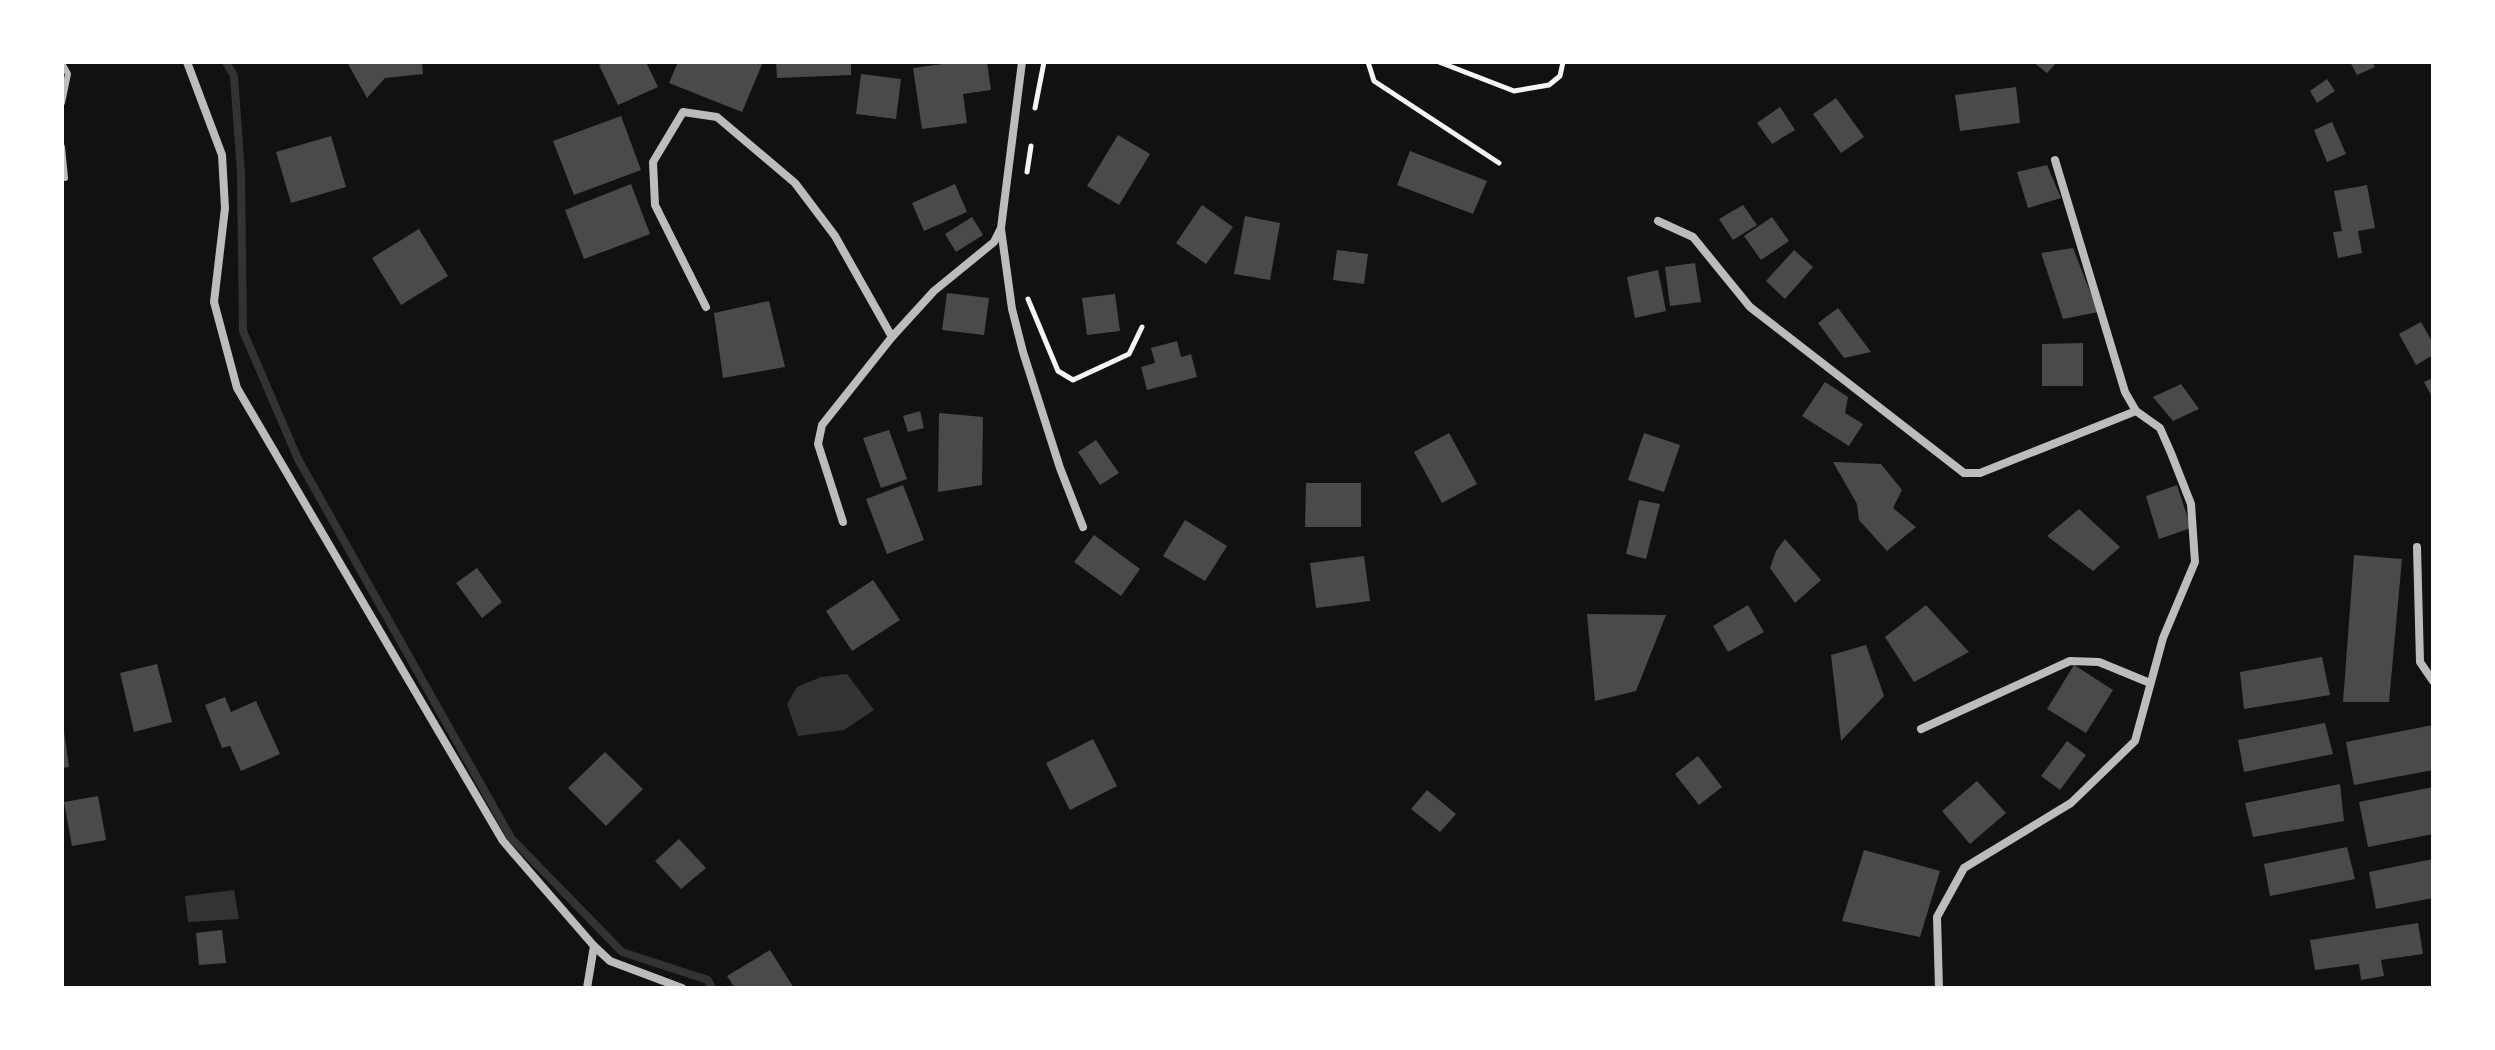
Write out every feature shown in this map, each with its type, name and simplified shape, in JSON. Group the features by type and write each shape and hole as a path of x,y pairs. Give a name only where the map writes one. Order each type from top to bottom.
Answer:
{"street":[{"path":"187,62 222,155 225,208 214,302 237,388 503,841 610,961 682,988"},
{"path":"1022,62 1001,228 1012,309 1023,352 1060,468 1083,527"},
{"path":"706,307 655,205 653,162 683,112 717,117 795,183 835,236 892,337"},
{"path":"1939,988 1937,917 1964,868 2071,803 2135,741 2163,638 2195,562 2191,504 2160,428 2136,411 2125,392 2055,160"},
{"path":"1658,221 1693,237 1750,307 1964,473 1980,473 2136,411"},
{"path":"843,522 818,444 822,425 892,337 934,291 994,242 1001,228"},
{"path":"2417,547 2420,662 2433,681"},
{"path":"1921,729 2070,661 2099,662 2150,683"},
{"path":"587,988 594,946"}],"lane":[{"path":"62,63 68,74 62,103"},
{"path":"62,147 65,178"}],"path":[{"path":"1368,62 1374,81 1499,163"},
{"path":"1439,62 1514,91 1549,85 1560,76 1563,62"},
{"path":"1026,293 1058,371 1073,380 1129,354 1142,327"}],"shaded area":[{"path":"847,674 874,710 844,730 798,736 787,704 797,687 821,677"},
{"path":"234,890 239,919 188,922 185,896"}],"building":[{"path":"347,62 422,62 423,74 385,78 367,98"},
{"path":"606,62 646,62 658,87 618,105 599,65"},
{"path":"678,62 763,62 742,112 669,83"},
{"path":"776,62 851,62 851,75 777,78"},
{"path":"987,62 991,90 963,94 967,123 922,129 913,68"},
{"path":"2033,62 2057,62 2047,73"},
{"path":"2350,62 2372,62 2375,67 2357,75"},
{"path":"861,74 901,79 896,119 856,114"},
{"path":"2327,79 2335,91 2317,103 2310,91"},
{"path":"2016,87 2020,123 1960,131 1955,95"},
{"path":"1836,98 1864,137 1841,153 1813,114"},
{"path":"1780,107 1795,130 1772,144 1757,123"},
{"path":"621,116 641,170 574,195 553,141"},
{"path":"2332,122 2346,154 2327,162 2314,130"},
{"path":"1118,135 1150,154 1119,205 1087,186"},
{"path":"331,136 346,187 291,203 276,152"},
{"path":"1410,151 1487,181 1473,214 1397,185"},
{"path":"2047,165 2061,198 2028,208 2017,172"},
{"path":"631,184 650,234 584,259 565,210"},
{"path":"955,184 967,212 924,231 912,203"},
{"path":"2367,185 2375,228 2358,231 2362,253 2338,258 2333,232 2342,231 2334,191"},
{"path":"1202,205 1233,227 1206,264 1176,243"},
{"path":"1743,205 1757,225 1733,240 1719,219"},
{"path":"1245,216 1280,223 1270,280 1234,274"},
{"path":"972,217 983,235 956,252 945,234"},
{"path":"1772,217 1789,241 1761,260 1744,236"},
{"path":"419,229 448,276 401,305 372,258"},
{"path":"2073,248 2098,312 2063,319 2041,253"},
{"path":"1337,250 1368,254 1364,284 1333,280"},
{"path":"1794,250 1813,267 1785,299 1766,281"},
{"path":"1695,263 1701,302 1670,306 1665,267"},
{"path":"1658,270 1666,311 1635,318 1627,277"},
{"path":"947,293 989,298 984,335 942,330"},
{"path":"1115,294 1120,331 1087,335 1082,298"},
{"path":"769,301 785,367 723,378 714,313"},
{"path":"1838,308 1871,352 1844,358 1818,323"},
{"path":"2421,322 2433,343 2433,355 2416,365 2399,334"},
{"path":"1177,341 1181,357 1191,354 1197,377 1147,390 1141,367 1155,363 1151,348"},
{"path":"2083,343 2083,386 2042,386 2042,344"},
{"path":"2433,378 2433,399 2424,382"},
{"path":"1825,382 1848,397 1845,413 1863,424 1849,446 1802,416"},
{"path":"2181,384 2199,409 2173,421 2153,397"},
{"path":"920,411 924,428 908,432 903,416"},
{"path":"939,413 983,417 982,485 938,492"},
{"path":"889,430 907,479 881,488 863,438"},
{"path":"1449,433 1477,484 1442,503 1414,452"},
{"path":"1644,433 1680,445 1664,492 1628,480"},
{"path":"1096,440 1119,473 1100,485 1078,452"},
{"path":"1833,462 1881,464 1902,490 1893,508 1916,527 1887,551 1859,520 1857,504"},
{"path":"1306,483 1361,483 1361,527 1305,527"},
{"path":"903,485 924,540 887,554 866,499"},
{"path":"2177,485 2191,528 2159,539 2146,496"},
{"path":"1639,500 1660,504 1646,559 1626,554"},
{"path":"2079,509 2120,547 2093,571 2047,536"},
{"path":"1185,520 1227,546 1205,581 1163,556"},
{"path":"1094,535 1140,569 1121,596 1074,562"},
{"path":"1785,539 1821,580 1795,603 1770,568 1776,551"},
{"path":"2354,555 2402,559 2389,702 2343,702"},
{"path":"1364,556 1370,601 1316,608 1310,563"},
{"path":"477,568 502,602 482,618 456,583"},
{"path":"873,580 900,620 852,651 826,611"},
{"path":"1748,605 1764,632 1728,652 1713,626"},
{"path":"1926,605 1969,652 1914,682 1885,637"},
{"path":"1587,614 1666,615 1636,691 1595,701"},
{"path":"1866,645 1884,696 1841,741 1831,655"},
{"path":"2322,657 2330,695 2244,709 2240,672"},
{"path":"157,664 172,722 134,732 120,673"},
{"path":"2074,665 2113,690 2086,733 2047,709"},
{"path":"225,697 231,712 256,701 280,754 241,771 230,746 222,748 205,705"},
{"path":"2325,723 2333,754 2244,772 2238,740"},
{"path":"2433,725 2433,770 2354,785 2346,742"},
{"path":"62,731 69,767 62,768"},
{"path":"1093,739 1117,786 1070,810 1046,763"},
{"path":"2067,741 2086,755 2060,790 2041,776"},
{"path":"605,752 643,789 606,826 568,788"},
{"path":"1698,756 1722,787 1699,805 1675,774"},
{"path":"1977,781 2006,813 1970,844 1942,811"},
{"path":"2340,784 2344,821 2253,837 2245,803"},
{"path":"2433,787 2433,834 2368,847 2359,802"},
{"path":"1427,790 1456,814 1440,832 1411,809"},
{"path":"98,796 106,840 72,846 64,802"},
{"path":"679,839 706,868 681,889 655,861"},
{"path":"2347,847 2355,879 2270,896 2264,864"},
{"path":"1864,850 1940,871 1920,937 1842,921"},
{"path":"2433,859 2433,898 2376,909 2369,872"},
{"path":"2418,923 2423,954 2381,960 2384,976 2361,980 2359,964 2315,970 2310,940"},
{"path":"222,930 226,963 199,965 196,933"},
{"path":"770,950 794,988 735,988 727,976"}],"waterway":[{"path":"226,62 234,76 241,173 243,331 298,459 511,838 622,952 708,980 712,988"}]}
